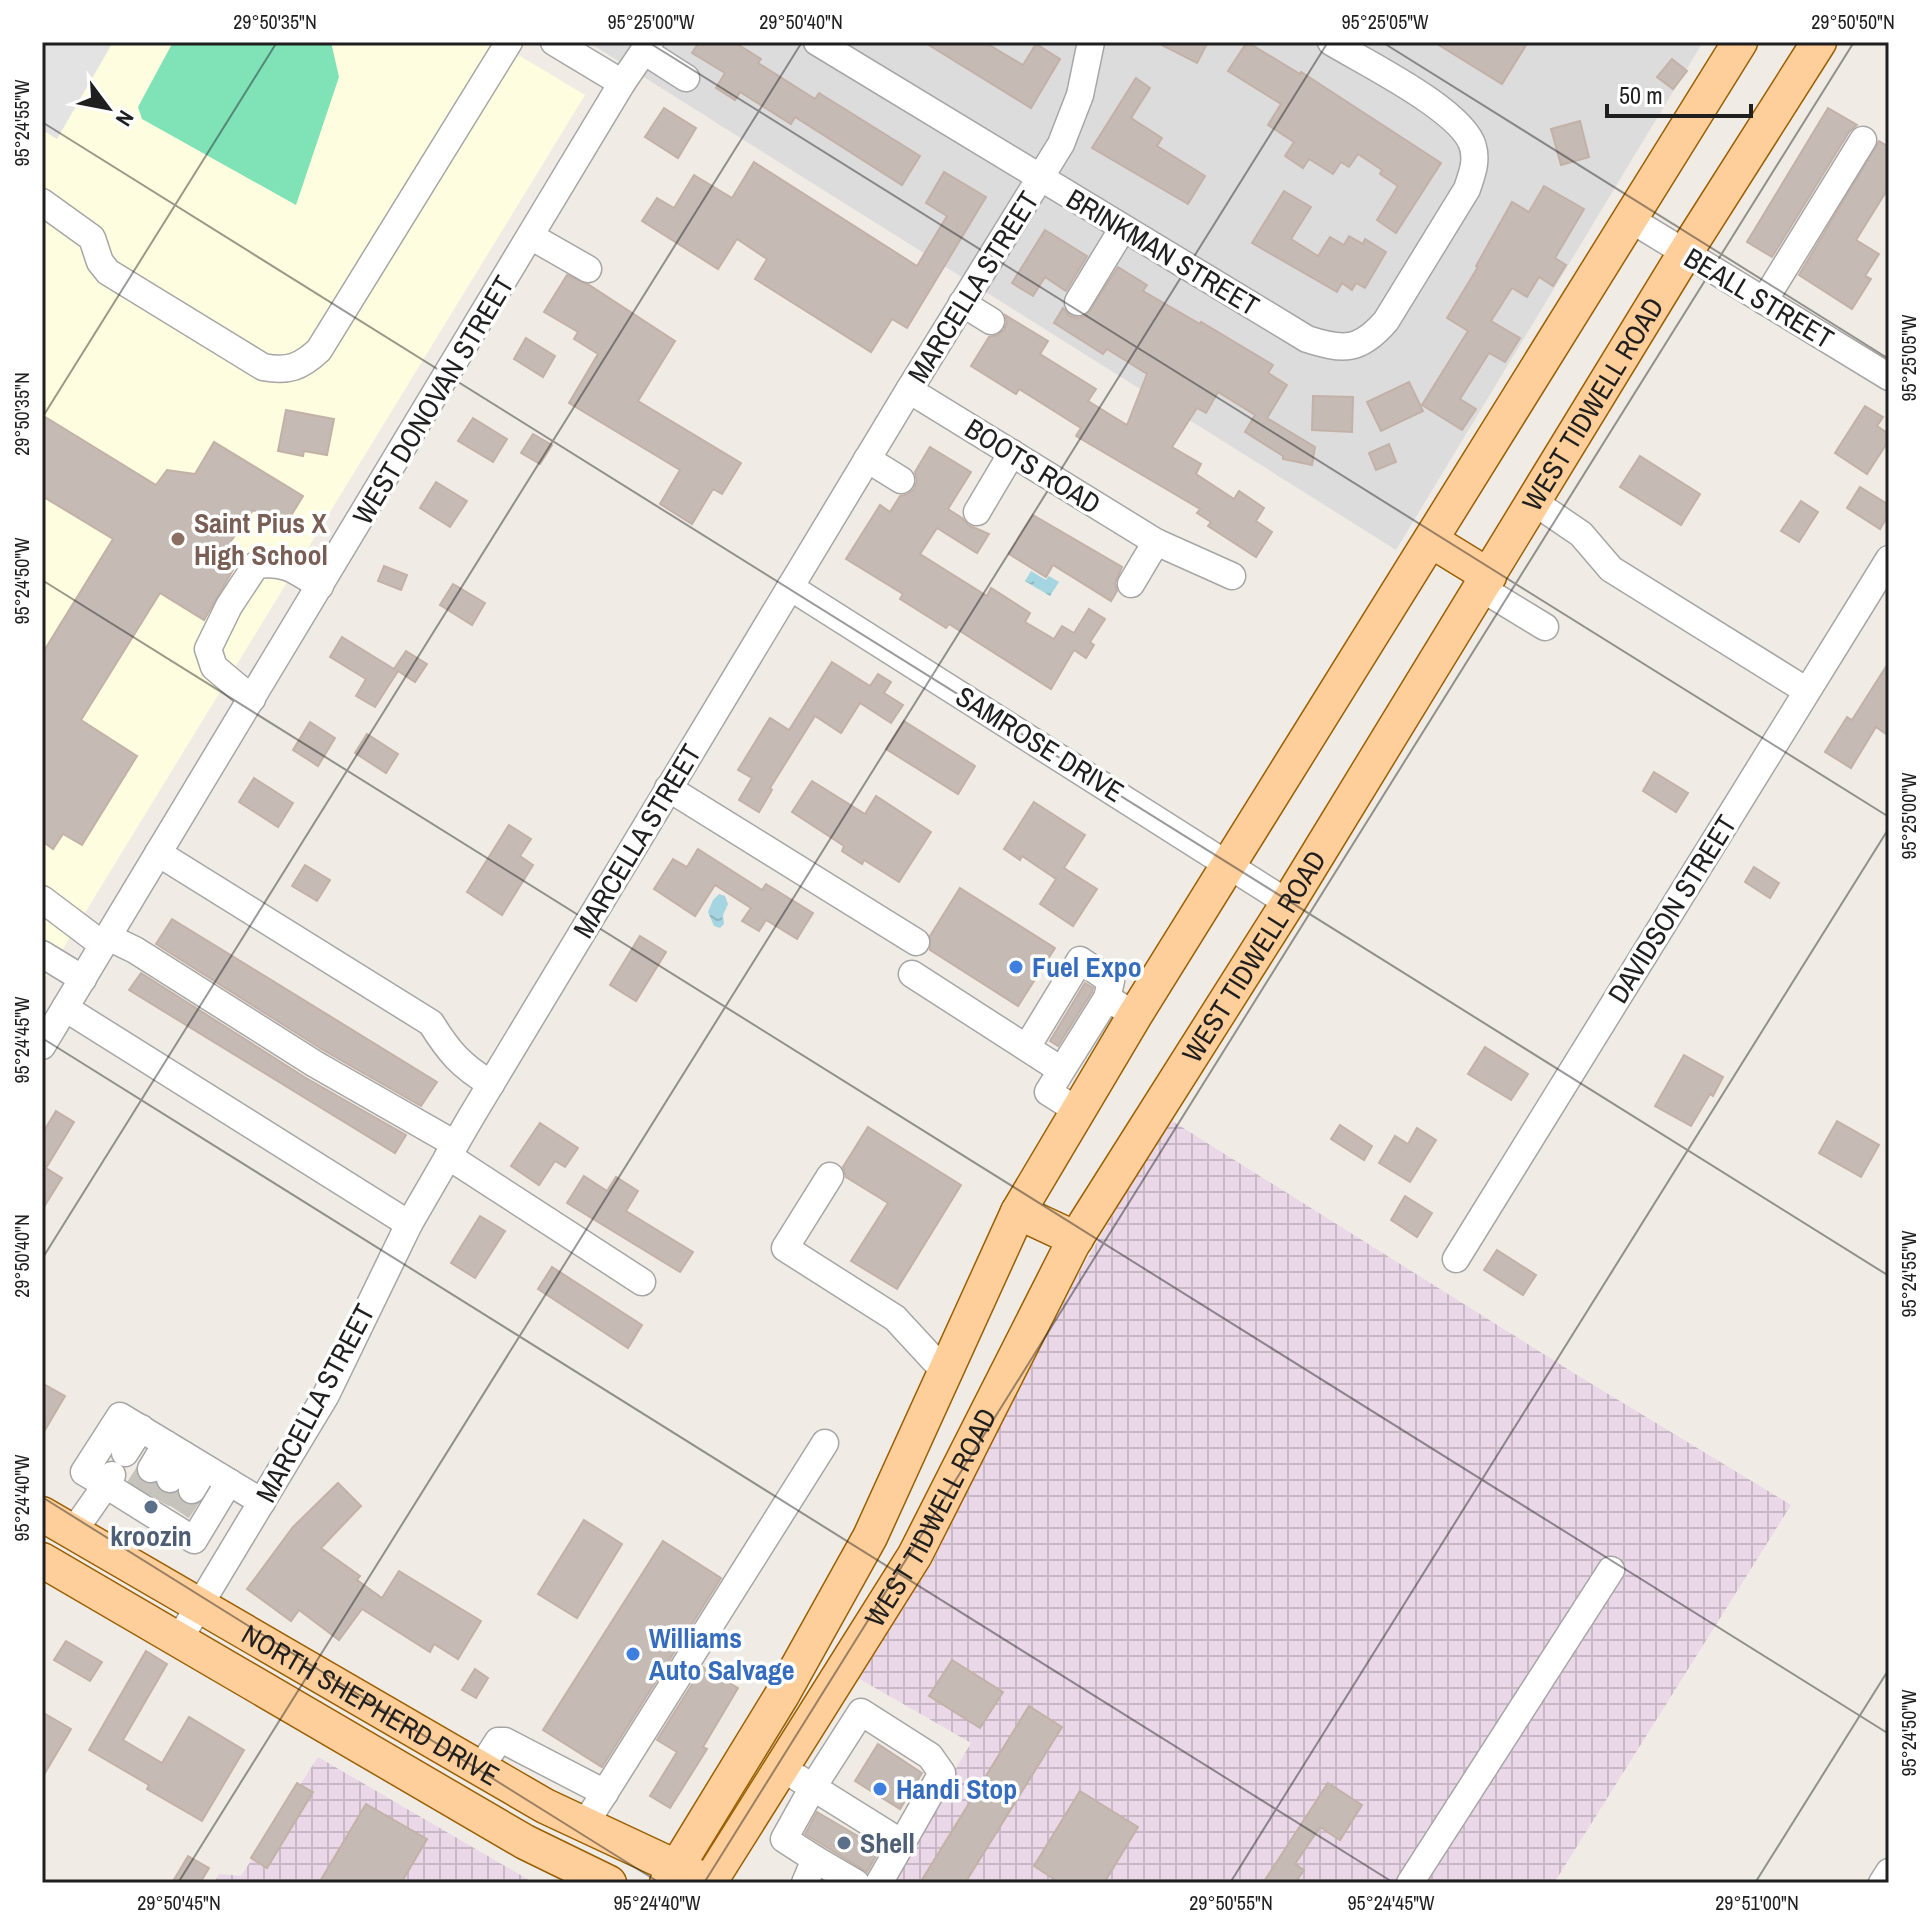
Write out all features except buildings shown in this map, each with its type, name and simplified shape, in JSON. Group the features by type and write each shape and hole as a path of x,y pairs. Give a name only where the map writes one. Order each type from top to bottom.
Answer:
{"main road":[{"name":"WEST TIDWELL ROAD","path":"672,1875 782,1695 870,1537 1018,1212 1078,1111 1121,1007 1230,864 1740,42"},
{"name":"WEST TIDWELL ROAD","path":"708,1883 915,1555 1076,1239 1288,903 1685,253 1819,42"},
{"path":"1432,541 1485,582"},
{"path":"1018,1212 1076,1239"},
{"name":"NORTH SHEPHERD DRIVE","path":"42,1514 545,1806 585,1824 672,1875 708,1883"},
{"path":"870,1537 915,1555"},
{"name":"NORTH SHEPHERD DRIVE","path":"42,1560 525,1842 609,1883"}],"street":[{"path":"42,202 92,238 100,262 108,272 263,367 280,371 292,369 307,362 319,350 509,42"},
{"path":"554,42 622,83"},
{"name":"BRINKMAN STREET","path":"817,42 1307,339 1331,347 1351,347 1370,339 1386,321 1467,189 1475,167 1473,145 1462,127 1445,111 1331,42"},
{"name":"MARCELLA STREET","path":"178,1641 326,1395 409,1224 491,1084 962,303 996,272 1040,178 1061,144 1080,95 1091,42"},
{"path":"647,46 686,78"},
{"name":"WEST DONOVAN STREET","path":"42,1046 647,46"},
{"path":"1764,301 1863,140"},
{"name":"BEALL STREET","path":"1630,219 1889,377"},
{"path":"1078,302 1123,228"},
{"path":"532,237 588,269"},
{"path":"962,303 991,321"},
{"name":"BOOTS ROAD","path":"909,390 1156,542 1232,576"},
{"path":"977,512 1012,453"},
{"path":"867,459 901,480"},
{"path":"1534,502 1581,534 1611,569 1807,691"},
{"path":"1131,584 1156,542"},
{"name":"DAVIDSON STREET","path":"1456,1259 1889,559"},
{"path":"252,699 214,667 208,649 229,606 256,565 276,563 290,567 320,586"},
{"path":"1485,582 1545,627"},
{"name":"SAMROSE DRIVE","path":"790,587 1288,903"},
{"path":"668,788 916,942"},
{"path":"158,853 431,1023 448,1051 465,1068 491,1084"},
{"path":"42,899 106,941 135,950 452,1150 642,1282"},
{"path":"42,954 83,979"},
{"path":"1027,1047 1080,960 1111,981 1121,1007 1061,1070 1048,1092 1078,1111"},
{"path":"912,974 1061,1070"},
{"path":"65,1008 409,1224"},
{"path":"830,1176 785,1248 895,1318 945,1372"},
{"path":"229,1482 194,1540 166,1487 141,1428 120,1416 84,1472 114,1471 166,1487 229,1482 262,1502"},
{"path":"73,1532 141,1428"},
{"path":"585,1824 825,1443"},
{"path":"1410,1883 1611,1570"},
{"path":"819,1708 851,1728"},
{"path":"856,1883 810,1871 784,1839 861,1712 930,1756 942,1773 879,1883"},
{"path":"480,1769 498,1741 505,1741 605,1793"},
{"path":"781,1768 902,1843"},
{"path":"1882,1883 1889,1872"}],"shaded area":[{"name":"Saint Pius X High School","path":"42,42 497,42 585,95 42,983"},
{"path":"42,42 113,42 57,139 42,130"},
{"path":"588,42 1703,42 1396,550"},
{"path":"1169,1119 1791,1505 1554,1883 888,1883 971,1743 858,1678 932,1563 1062,1302"},
{"path":"318,1757 534,1883 214,1883 219,1874 241,1876"}],"green space":[{"path":"173,42 331,42 339,77 296,205 142,119 138,107"}],"water":[{"path":"1031,571 1046,580 1049,576 1059,582 1050,596 1025,581"},
{"path":"719,894 725,896 728,904 723,915 724,924 720,928 714,926 708,912"}],"tunnel":[{"path":"138,1489 151,1469"},
{"path":"158,1500 170,1479"},
{"path":"178,1511 192,1490"}],"place":[{"name":"Saint Pius X High School","path":"178,539"},
{"name":"Fuel Expo","path":"1016,967"},
{"name":"kroozin","path":"151,1507"},
{"name":"Williams Auto Salvage","path":"633,1654"},
{"name":"Handi Stop","path":"880,1789"},
{"name":"Shell","path":"844,1843"}]}
